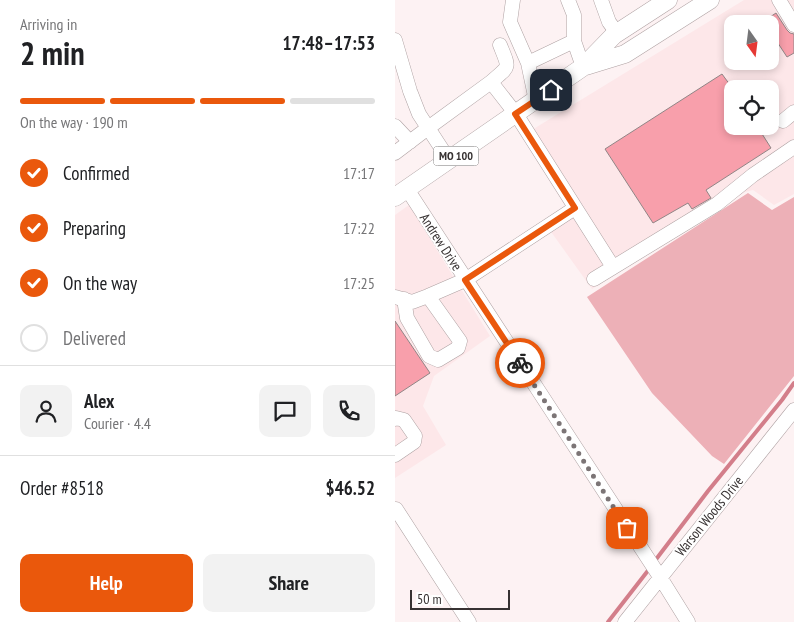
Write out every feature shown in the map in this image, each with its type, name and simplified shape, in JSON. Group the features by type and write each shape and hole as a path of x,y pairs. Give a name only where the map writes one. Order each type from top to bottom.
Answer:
{"main road":[{"name":"MO 100","path":"401,193 536,101 583,67 617,33 668,0"},
{"name":"MO 100","path":"583,67 625,54 710,0"}],"street":[{"path":"513,0 510,22 528,63 536,101"},
{"path":"569,0 574,15 574,41 583,67"},
{"path":"779,0 794,25"},
{"path":"605,2 609,22 617,33"},
{"path":"395,40 419,114 449,160"},
{"path":"528,63 574,41"},
{"path":"395,153 507,68 508,64 501,45"},
{"path":"491,82 515,114 613,267"},
{"path":"395,126 409,142"},
{"path":"594,279 717,204 753,175 794,147"},
{"name":"Andrew Drive","path":"401,193 465,280 687,622"},
{"path":"399,298 412,302 465,280 575,208"},
{"path":"399,298 411,326 429,356 438,360 458,348 460,341 428,296"},
{"name":"Warson Woods Drive","path":"625,622 655,570 794,410"},
{"path":"395,419 404,420 415,436 414,442 395,455"},
{"path":"396,510 469,622"}],"shaded area":[{"path":"744,0 794,0 794,194 774,205 753,190 745,192 592,289 544,222 566,207 522,136"},
{"path":"748,193 772,210 794,197 794,376 724,464 712,456 652,393 587,297"},
{"path":"409,205 490,336 434,376 423,406 446,445 395,478 395,215"}],"building":[{"path":"779,18 787,30 794,34 794,53 787,57 779,45"},
{"path":"722,74 726,80 724,80 724,135 763,135 771,148 706,190 711,198 692,209 688,203 653,223 605,149"},
{"path":"395,321 430,373 395,396"}],"waterway":[{"path":"654,562 794,383"},
{"path":"608,622 650,568"}],"way so far":[{"path":"520,363 627,528"}],"route":[{"path":"520,363 465,280 575,208 515,114 551,90"}]}
